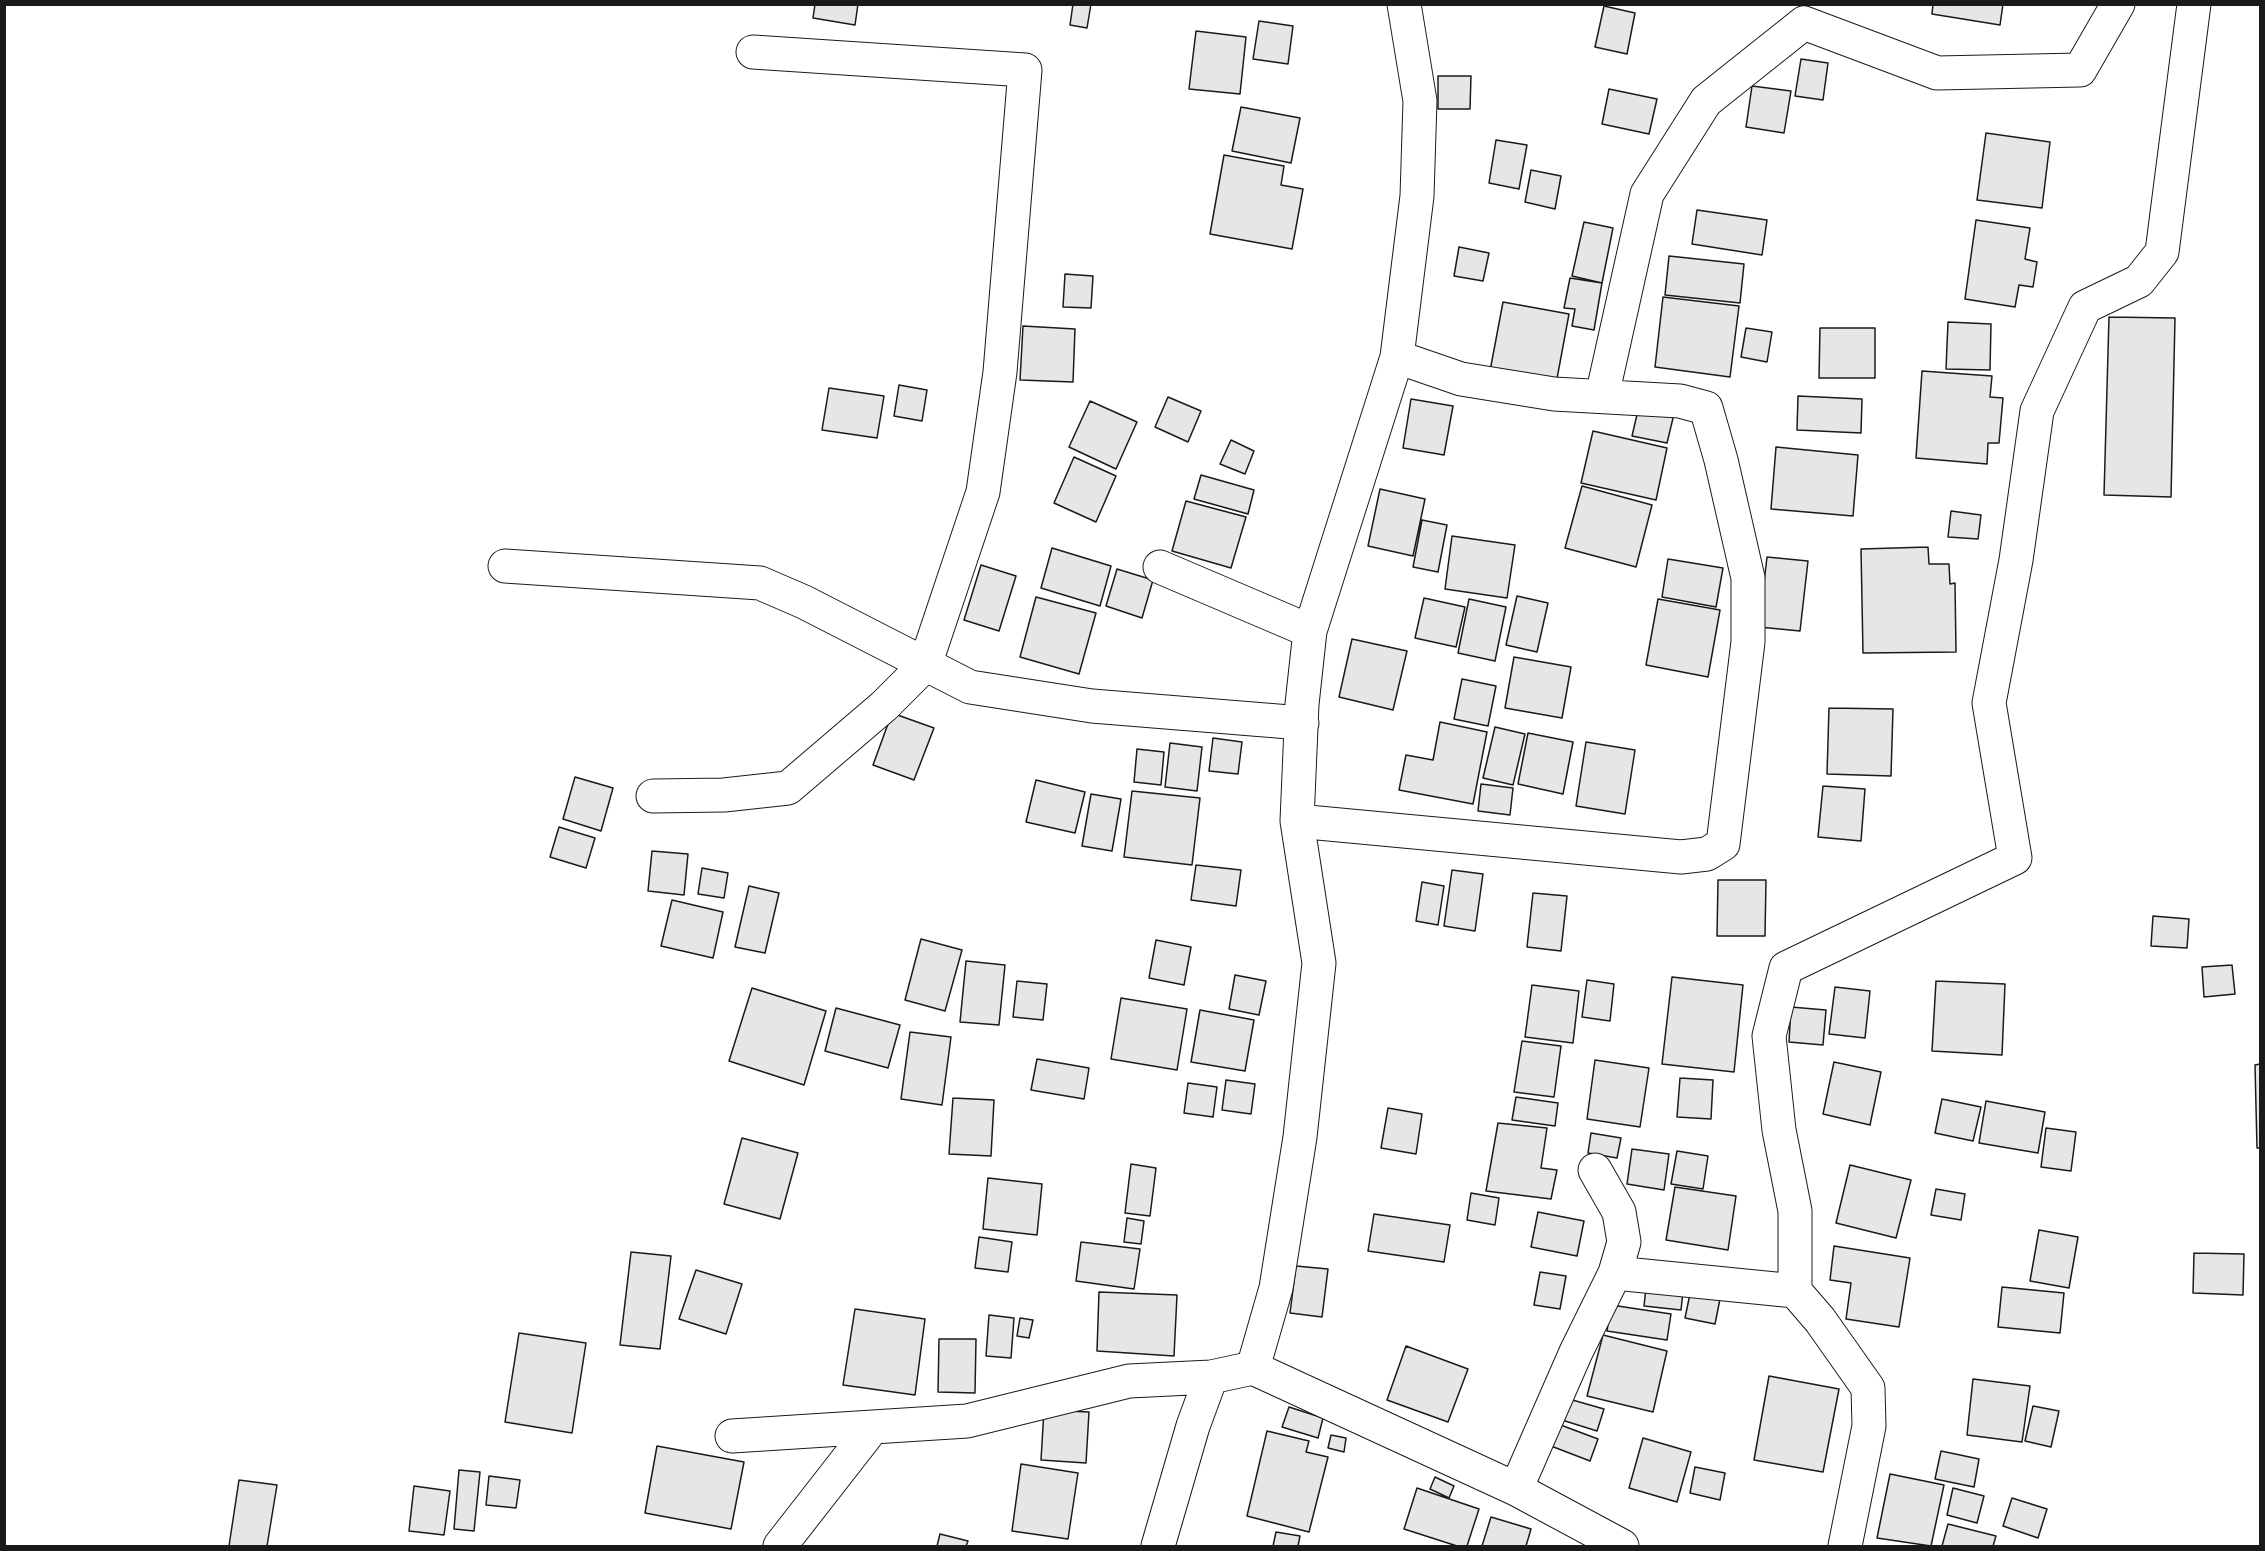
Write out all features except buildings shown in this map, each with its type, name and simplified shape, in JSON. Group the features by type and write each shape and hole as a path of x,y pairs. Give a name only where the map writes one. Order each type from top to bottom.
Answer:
{"street":[{"path":"1253,1368 1276,1288 1300,1137 1319,963 1297,821 1310,632 1397,357 1417,196 1420,101 1404,4"},
{"path":"1602,396 1647,194 1706,101 1804,23 1937,73 2080,70 2118,4"},
{"path":"1845,1546 1869,1426 1868,1388 1820,1320 1795,1291 1795,1210 1779,1130 1769,1036 1786,968 2015,858 1989,703 2016,560 2037,411 2085,307 2139,281 2162,252 2194,4"},
{"path":"652,796 724,795 788,788 884,706 925,665 983,492 1000,372 1025,70 753,52"},
{"path":"1297,821 1681,857 1707,854 1723,844 1747,653 1748,578 1721,460 1706,408 1680,401 1554,394 1461,379 1397,357"},
{"path":"505,566 760,583 804,602 970,687 1092,706 1302,723"},
{"path":"1160,567 1310,632"},
{"path":"1516,1489 1576,1352 1615,1274 1624,1242 1619,1212 1595,1170"},
{"path":"1615,1274 1795,1291"},
{"path":"732,1436 967,1421 1129,1381 1211,1377 1253,1368 1516,1489 1601,1542"},
{"path":"1158,1546 1193,1426 1211,1377"},
{"path":"780,1546 872,1428"}]}
